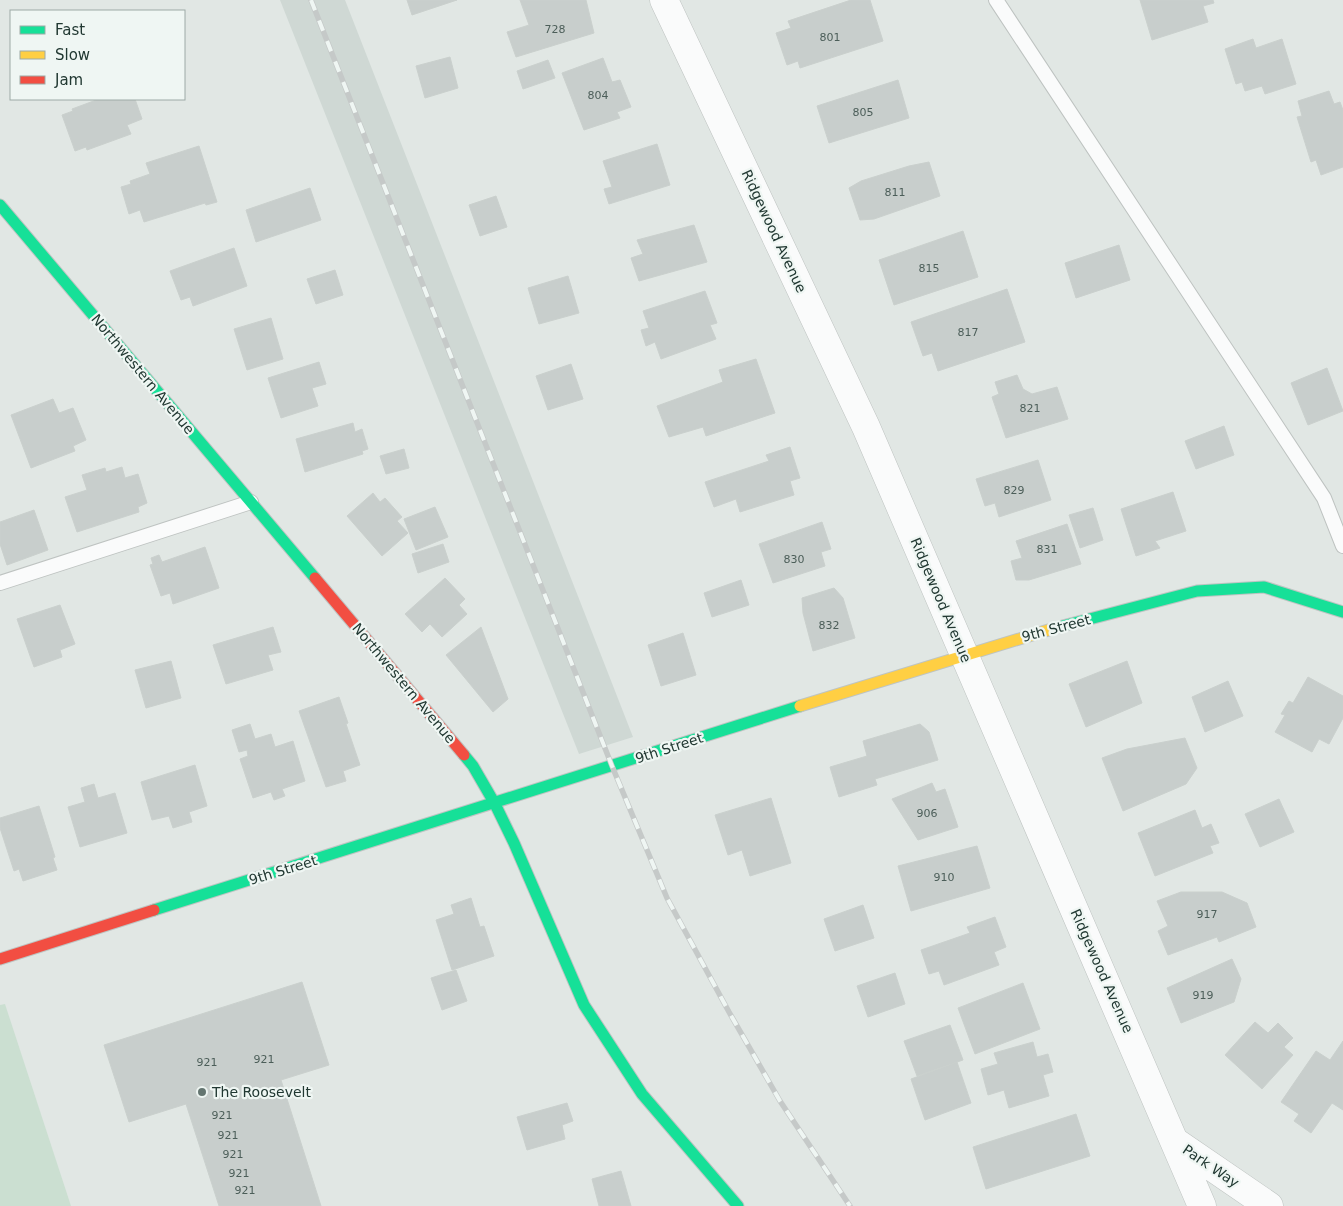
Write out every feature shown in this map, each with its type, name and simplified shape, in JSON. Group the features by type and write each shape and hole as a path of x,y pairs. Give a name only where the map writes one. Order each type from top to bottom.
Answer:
{"street":[{"name":"Ridgewood Avenue","path":"664,0 866,427 1177,1143 1202,1206"},
{"name":"Northwestern Avenue","path":"0,205 473,766 495,804 584,1005 642,1094 738,1206"},
{"name":"9th Street","path":"0,959 495,804 964,654 1197,591 1264,587 1343,612"},
{"name":"Park Way","path":"1177,1143 1269,1206"}],"lane":[{"path":"996,0 1324,498 1343,546"},
{"path":"0,582 251,502"}],"shaded area":[{"path":"280,0 345,0 633,737 579,754"}],"green space":[{"path":"5,1004 71,1206 0,1206 0,1005"}],"building":[{"path":"407,0 457,0 412,15"},
{"path":"520,0 586,0 594,33 516,57 507,32 529,25"},
{"path":"851,0 870,0 883,41 800,68 798,61 787,65 776,33 791,28 788,21"},
{"path":"1140,0 1213,0 1214,3 1203,6 1208,22 1152,40"},
{"path":"1253,39 1256,48 1282,39 1296,84 1265,94 1262,86 1245,91 1242,82 1236,84 1225,49"},
{"path":"450,57 458,88 425,98 416,66"},
{"path":"603,58 612,82 620,80 631,107 617,112 620,118 584,130 562,73"},
{"path":"548,60 555,78 523,89 517,71"},
{"path":"898,80 909,118 829,143 817,106"},
{"path":"1329,91 1334,104 1340,102 1343,110 1343,167 1321,175 1316,160 1311,162 1297,117 1302,116 1298,101"},
{"path":"96,100 135,100 142,119 127,125 131,134 87,150 86,147 75,151 62,115 73,111 72,109"},
{"path":"657,144 670,185 609,204 604,189 612,187 603,161"},
{"path":"199,146 217,202 206,205 205,203 144,222 140,210 129,214 121,187 131,184 130,181 150,174 146,163"},
{"path":"929,162 940,196 874,219 860,220 849,188 861,181 909,166"},
{"path":"310,188 321,220 256,242 246,210"},
{"path":"496,196 507,227 480,236 469,205"},
{"path":"694,225 707,262 639,281 631,258 643,254 637,240"},
{"path":"963,231 978,277 894,305 879,260"},
{"path":"1119,245 1130,280 1076,298 1065,263"},
{"path":"234,248 247,286 193,306 190,297 181,300 170,271"},
{"path":"335,270 343,295 316,304 307,279"},
{"path":"568,276 579,313 539,324 528,288"},
{"path":"1007,289 1025,342 938,371 932,353 923,356 911,322"},
{"path":"705,291 717,323 710,325 716,339 661,359 655,342 646,346 641,330 649,328 643,311"},
{"path":"271,318 283,359 247,370 234,329"},
{"path":"756,359 775,413 706,436 703,427 669,437 657,406 723,382 719,370"},
{"path":"319,362 326,384 312,388 318,406 281,418 268,378"},
{"path":"571,364 583,399 548,410 536,376"},
{"path":"1327,368 1343,411 1308,425 1291,383"},
{"path":"1017,375 1023,389 1032,394 1057,387 1068,419 1006,438 992,397 999,394 995,382"},
{"path":"53,399 59,413 73,408 86,440 73,446 75,451 31,468 11,415"},
{"path":"353,423 355,432 362,429 368,449 362,451 363,454 305,472 296,439"},
{"path":"1224,426 1234,455 1196,469 1185,441"},
{"path":"790,447 800,478 790,481 794,495 740,512 736,499 714,507 705,482 769,461 766,455"},
{"path":"404,449 409,468 386,474 380,456"},
{"path":"1038,460 1051,500 999,517 995,503 985,506 976,479"},
{"path":"122,467 125,478 138,474 147,503 138,507 139,512 77,532 65,497 87,490 82,475 105,468 106,472"},
{"path":"1173,492 1186,531 1155,541 1160,548 1136,556 1121,509"},
{"path":"373,493 380,502 385,498 402,517 397,521 408,533 382,556 347,516"},
{"path":"435,507 448,537 416,550 404,519"},
{"path":"1093,508 1103,540 1080,548 1069,515"},
{"path":"34,510 48,550 7,565 0,544 0,522"},
{"path":"822,522 831,549 821,552 825,566 773,583 759,544"},
{"path":"1067,524 1081,564 1029,580 1016,580 1011,561 1022,558 1016,541"},
{"path":"443,544 449,562 418,573 412,554"},
{"path":"205,547 219,588 173,604 170,593 161,596 150,565 153,564 151,558 159,555 162,562"},
{"path":"445,578 465,599 459,605 467,614 442,637 430,624 422,632 405,614"},
{"path":"741,580 749,605 712,617 704,593"},
{"path":"834,588 843,598 855,638 813,651 803,613 802,598"},
{"path":"60,605 75,644 60,650 62,657 34,667 17,619"},
{"path":"273,627 281,652 268,655 273,670 226,684 213,645"},
{"path":"481,627 508,699 493,712 446,655"},
{"path":"683,633 696,675 661,686 648,645"},
{"path":"171,661 181,698 146,708 135,670"},
{"path":"1127,661 1142,703 1086,727 1069,684"},
{"path":"1308,677 1343,696 1343,718 1329,744 1319,739 1312,752 1275,732 1285,715 1281,714 1289,701 1293,703"},
{"path":"1228,681 1243,716 1205,732 1192,697"},
{"path":"339,697 360,765 343,771 346,781 326,787 299,711"},
{"path":"250,724 255,739 271,734 275,747 293,741 305,781 282,789 285,796 274,800 271,792 253,798 240,759 248,756 247,750 239,752 232,730"},
{"path":"920,724 929,732 938,760 875,779 877,785 839,797 830,767 867,756 863,741"},
{"path":"1185,738 1197,768 1186,784 1123,811 1102,758 1127,749"},
{"path":"195,765 207,806 189,812 192,822 173,828 169,816 152,820 141,782"},
{"path":"932,783 936,792 945,789 958,827 918,840 892,799"},
{"path":"94,784 98,798 115,793 127,833 80,847 68,807 85,802 81,788"},
{"path":"771,798 791,863 750,876 742,850 728,855 715,815"},
{"path":"1279,799 1294,832 1260,847 1245,814"},
{"path":"39,806 55,857 53,858 57,870 23,881 19,869 14,871 0,828 0,818"},
{"path":"1195,810 1202,828 1211,824 1219,843 1210,846 1213,853 1155,876 1138,833"},
{"path":"977,846 990,888 911,911 898,866"},
{"path":"1181,892 1222,892 1247,903 1256,927 1219,942 1217,937 1168,955 1158,931 1168,926 1157,901"},
{"path":"471,898 480,927 484,926 494,956 452,970 436,920 454,914 451,905"},
{"path":"863,905 874,938 835,951 824,919"},
{"path":"995,917 1006,947 994,952 999,965 944,985 939,971 929,974 921,950 970,933 967,927"},
{"path":"1232,959 1241,979 1234,1002 1181,1023 1167,988"},
{"path":"456,970 467,1001 442,1010 431,978"},
{"path":"895,973 905,1004 868,1017 857,986"},
{"name":"The Roosevelt","path":"302,982 329,1065 281,1080 321,1206 219,1206 186,1104 129,1122 104,1045"},
{"path":"1023,983 1040,1029 975,1054 958,1008"},
{"path":"1255,1022 1268,1033 1278,1023 1293,1038 1284,1047 1293,1055 1262,1089 1225,1055"},
{"path":"950,1025 963,1060 917,1076 904,1041"},
{"path":"1343,1041 1343,1110 1332,1103 1311,1133 1294,1121 1299,1114 1281,1102 1316,1051 1330,1060"},
{"path":"1033,1042 1037,1057 1048,1054 1053,1072 1043,1075 1049,1096 1009,1108 1004,1090 988,1095 981,1069 998,1064 994,1053"},
{"path":"957,1062 971,1103 925,1120 911,1079"},
{"path":"567,1103 573,1121 562,1125 565,1139 527,1150 517,1117"},
{"path":"1076,1114 1090,1156 986,1189 973,1147"},
{"path":"621,1171 631,1206 599,1206 592,1179"}],"railway":[{"path":"311,0 612,766 667,898 780,1101 850,1206"}],"traffic: fast":[{"path":"0,205 315,578"},
{"path":"1055,628 1197,591 1264,587 1343,612"},
{"path":"154,910 800,706"},
{"path":"464,755 473,766 495,804 514,843 584,1005 642,1094 738,1206"}],"traffic: slow":[{"path":"800,706 1055,628"}],"traffic: jam":[{"path":"315,578 464,755"},
{"path":"0,959 154,910"}],"place":[{"name":"The Roosevelt","path":"202,1092"}]}
